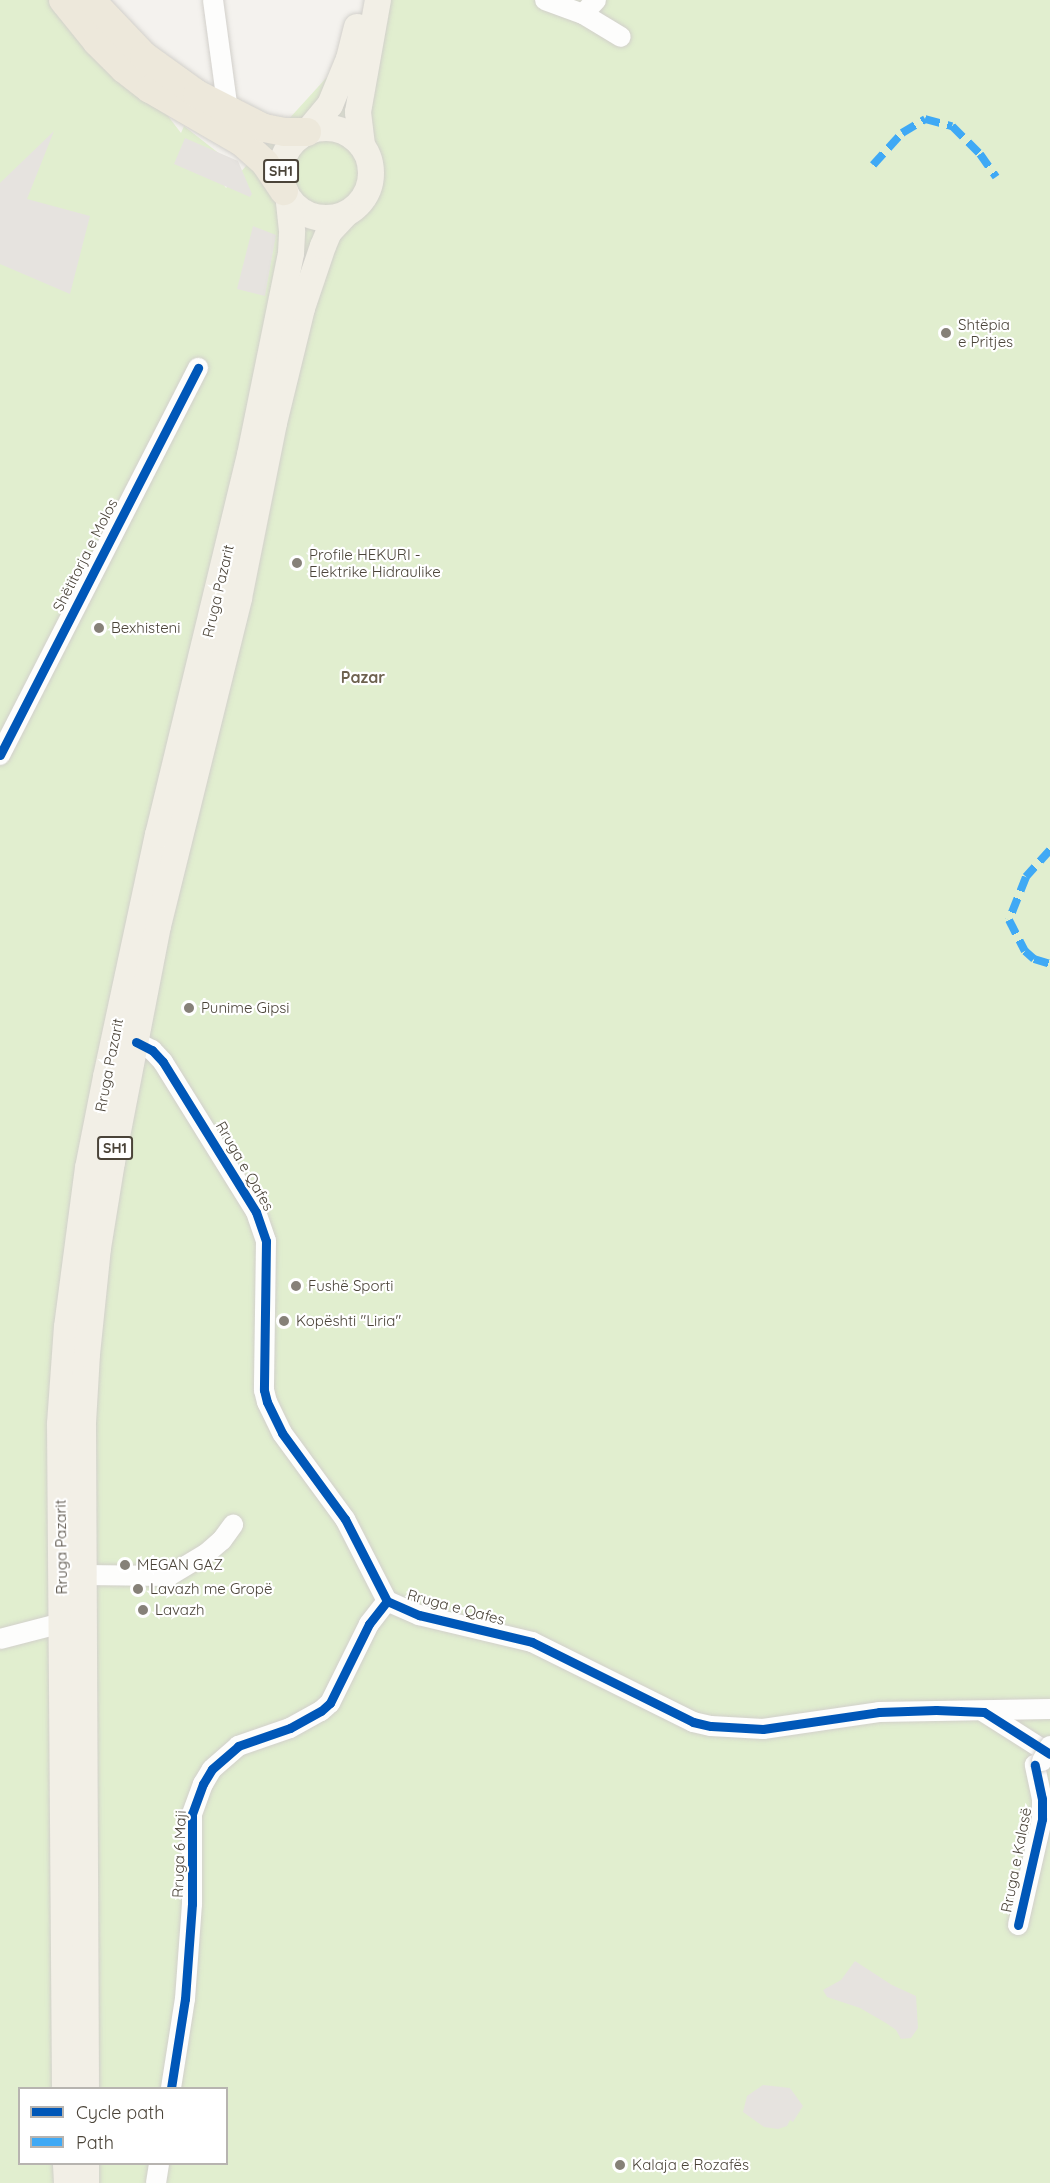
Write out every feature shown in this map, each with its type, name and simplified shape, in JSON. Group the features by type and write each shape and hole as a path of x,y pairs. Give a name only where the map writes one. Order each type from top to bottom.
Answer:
{"highway":[{"path":"63,0 97,42 124,69 150,89 224,120 285,132 307,131"},
{"path":"91,0 144,56 197,94 224,120 259,157 287,196"}],"main road":[{"name":"SH1","path":"362,0 350,59 330,105 307,131 295,139 283,156 280,175 287,196 305,214 325,219 345,215 358,206 368,192 372,176 370,160 362,145 358,112 378,0"},
{"path":"307,131 327,127 346,132 362,145"},
{"name":"Rruga Pazarit","path":"65,2087 61,1414 67,1327 88,1168 158,835 250,455 291,253 292,231 287,196"},
{"name":"Rruga Pazarit","path":"86,2087 83,1424 87,1354 104,1215 158,926 239,598 274,423 302,308 329,232 345,215"},
{"path":"66,2165 67,2183"},
{"path":"86,2165 86,2183"}],"street":[{"path":"213,0 224,120"},
{"path":"545,0 590,7 621,37"},
{"name":"Shëtitorja e Molos","path":"0,756 198,368"},
{"name":"Rruga e Qafes","path":"136,1042 152,1050 163,1062 256,1212 262,1227 266,1251 264,1390 267,1402 282,1433 345,1519 387,1601 419,1615 532,1642 693,1722 711,1726 762,1729 879,1712 936,1710 984,1712 1014,1708 1050,1709"},
{"name":"Rruga Pazarit","path":"84,1575 170,1576 207,1553 222,1540 233,1524"},
{"name":"Rruga 6 Maji","path":"171,2087 185,1999 192,1904 192,1814 203,1784 212,1769 238,1746 290,1728 321,1712 330,1703 369,1624 387,1601"},
{"path":"0,1639 62,1623"},
{"path":"984,1712 1044,1756"},
{"name":"Rruga e Kalasë","path":"1018,1925 1042,1819 1044,1756"},
{"path":"156,2183 159,2165"}],"green space":[{"path":"0,0 79,0 181,133 184,126 230,162 208,163 226,188 378,21 381,0 1050,0 1050,2183 0,2183"}],"shaded area":[{"path":"54,131 27,199 90,216 70,294 0,264 0,183"},
{"path":"185,138 238,161 252,194 250,197 174,164"},
{"path":"253,226 276,235 265,296 237,289"},
{"path":"855,1961 892,1985 916,1996 918,2028 911,2038 901,2039 896,2030 860,2008 827,1997 823,1990 841,1980"},
{"path":"763,2085 790,2088 803,2106 793,2122 790,2120 787,2126 778,2129 764,2127 743,2112 747,2096"}],"marked path":[{"path":"873,165 902,133 925,119 952,126 980,154 996,177"},
{"path":"1050,850 1026,877 1009,920 1025,951 1034,959 1050,964"}],"cycle path":[{"path":"0,755 198,368"},
{"path":"136,1042 152,1050 163,1062 256,1212 266,1241 264,1390 267,1402 282,1433 345,1519 387,1601 419,1615 532,1642 693,1722 711,1726 763,1729 879,1712 936,1710 984,1712 1050,1754"},
{"path":"171,2087 185,1999 192,1904 192,1814 203,1784 212,1769 238,1746 290,1728 321,1711 330,1703 369,1624 387,1601"},
{"path":"1018,1925 1042,1819 1042,1799 1035,1765"}],"place":[{"name":"Shtëpia e Pritjes","path":"946,333"},
{"name":"Profile HEKURI - Elektrike Hidraulike","path":"297,563"},
{"name":"Bexhisteni","path":"99,628"},
{"name":"Punime Gipsi","path":"189,1008"},
{"name":"Fushë Sporti","path":"296,1286"},
{"name":"Kopështi \"Liria\"","path":"284,1321"},
{"name":"MEGAN GAZ","path":"125,1565"},
{"name":"Lavazh me Gropë","path":"138,1589"},
{"name":"Lavazh","path":"143,1610"},
{"name":"Kalaja e Rozafës","path":"620,2165"}],"district":[{"name":"Pazar","path":"363,677"}]}
